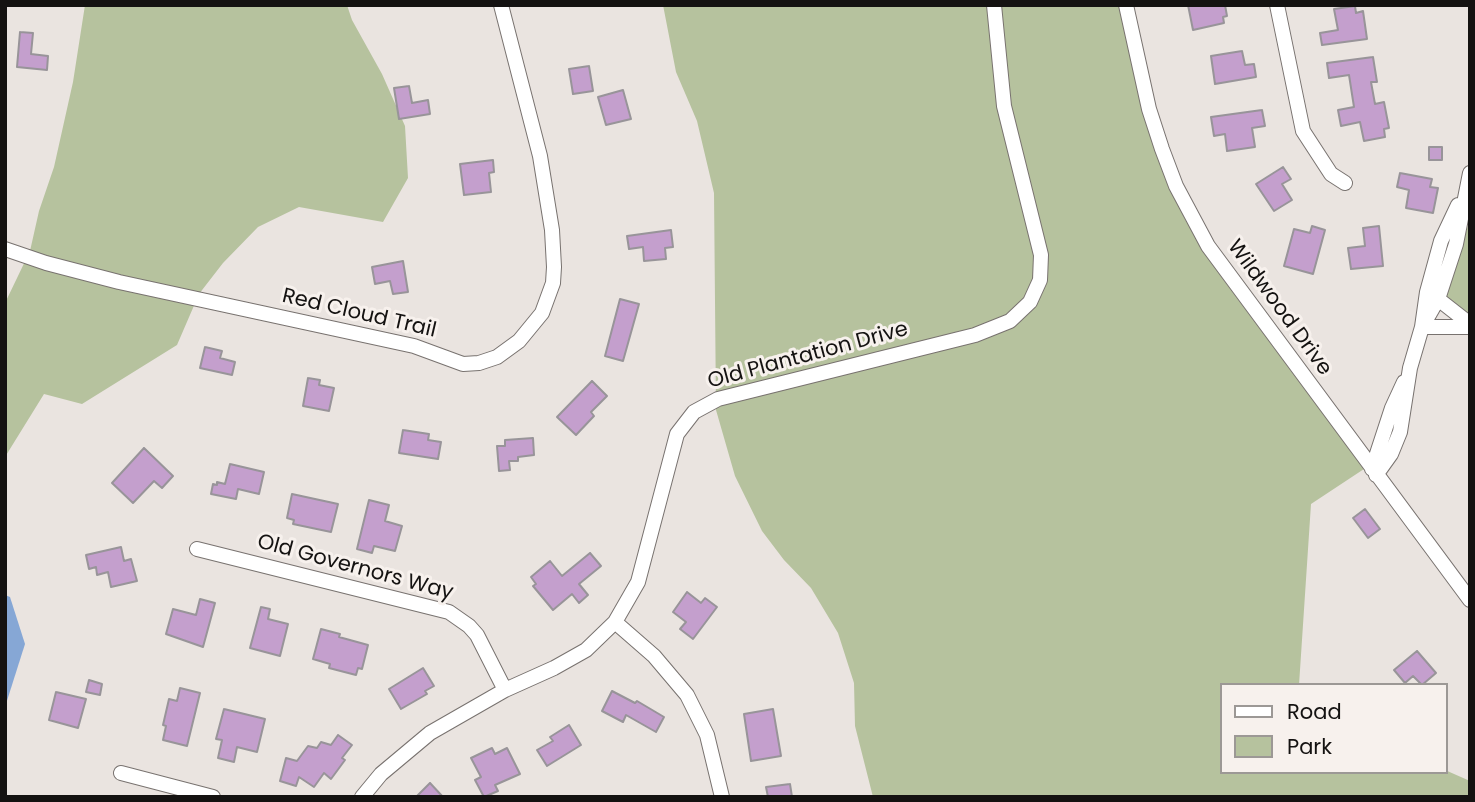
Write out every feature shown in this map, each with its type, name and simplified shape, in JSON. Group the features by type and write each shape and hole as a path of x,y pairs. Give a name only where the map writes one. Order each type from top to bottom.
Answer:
{"street":[{"name":"Red Cloud Trail","path":"5,249 119,282 414,346 463,364 497,358 519,341 542,313 551,291 554,267 549,205 540,156 501,5"},
{"name":"Old Plantation Drive","path":"362,797 405,753 430,733 505,690 586,650 615,622 638,582 677,434 694,412 718,399 975,335 1010,321 1030,302 1040,280 1041,255 1004,106 994,5"},
{"name":"Wildwood Drive","path":"1126,5 1149,109 1167,162 1191,217 1227,274 1470,600"},
{"path":"1276,5 1303,131 1331,174 1345,183"},
{"path":"1374,472 1391,454 1400,432 1410,368 1422,327 1427,292 1441,241 1470,173"},
{"path":"1422,327 1438,299 1457,244 1465,188"},
{"path":"1438,299 1470,326"},
{"path":"1422,327 1470,326"},
{"name":"Old Governors Way","path":"197,549 449,612 470,626 477,635 505,690"},
{"path":"615,622 654,656 687,695 707,735 722,797"},
{"path":"121,773 213,797"}],"green space":[{"path":"85,5 347,5 405,126 408,178 383,222 299,207 258,227 223,263 199,294 177,345 82,404 44,394 5,457 5,303 30,251 39,211 54,167 73,82"},
{"path":"663,5 1120,5 1143,112 1171,190 1186,221 1223,279 1364,469 1311,504 1299,683 1220,683 1220,774 1447,774 1447,771 1470,781 1470,797 873,797 855,726 854,683 838,633 811,588 784,560 762,531 735,476 716,410 714,193 697,121 676,72"},
{"path":"1470,219 1470,317 1446,298"}],"water":[{"path":"5,595 10,597 25,644 5,707"}],"building":[{"path":"1188,5 1225,5 1227,16 1223,17 1224,23 1193,30"},
{"path":"1355,6 1356,13 1363,11 1367,39 1322,45 1320,33 1338,30 1334,9"},
{"path":"20,32 33,33 31,54 48,56 47,70 17,67"},
{"path":"1242,51 1245,65 1254,64 1256,77 1215,84 1211,56"},
{"path":"1373,57 1377,82 1371,82 1375,104 1384,102 1389,128 1384,129 1385,137 1364,141 1360,122 1341,126 1338,110 1354,107 1349,75 1329,78 1327,63"},
{"path":"589,66 593,91 573,94 569,69"},
{"path":"409,86 412,103 428,100 430,114 399,119 394,88"},
{"path":"623,90 631,119 606,125 598,97"},
{"path":"1262,110 1265,126 1252,128 1255,147 1227,151 1225,134 1214,136 1211,117"},
{"path":"1429,147 1442,147 1442,160 1429,160"},
{"path":"493,160 494,172 489,173 491,192 464,195 460,164"},
{"path":"1283,167 1291,179 1282,184 1292,200 1274,211 1256,184"},
{"path":"1400,173 1432,179 1430,187 1438,188 1433,213 1406,208 1409,190 1397,187"},
{"path":"1312,226 1325,230 1313,274 1284,266 1294,229 1310,233"},
{"path":"1379,226 1383,266 1351,269 1348,248 1365,246 1363,228"},
{"path":"671,230 673,247 665,248 666,259 644,261 643,247 629,249 627,236"},
{"path":"403,261 408,292 393,294 390,281 375,284 372,267"},
{"path":"620,299 639,304 623,361 605,356"},
{"path":"205,347 222,351 220,358 235,362 232,375 200,368"},
{"path":"308,378 320,380 319,385 334,388 329,411 303,406"},
{"path":"592,381 607,396 591,412 594,416 576,435 557,417"},
{"path":"403,430 429,434 428,440 441,442 438,459 399,453"},
{"path":"533,438 534,455 518,457 518,461 509,461 510,470 499,471 497,446 505,446 505,440"},
{"path":"144,448 173,476 162,488 154,481 133,503 112,483"},
{"path":"230,464 264,472 259,494 238,489 236,499 211,494 213,484 225,484"},
{"path":"292,494 338,504 331,532 293,524 294,520 287,518"},
{"path":"369,500 389,505 385,521 402,526 395,551 374,546 372,553 357,549"},
{"path":"1365,509 1380,529 1368,538 1353,518"},
{"path":"121,547 124,561 131,559 137,581 111,587 108,572 97,575 96,567 89,569 86,555"},
{"path":"590,553 601,566 579,584 588,595 579,603 572,594 553,610 533,586 536,584 531,577 550,561 562,576"},
{"path":"687,592 701,603 705,598 717,607 693,639 680,629 686,622 673,612"},
{"path":"200,599 215,603 203,647 166,634 173,609 196,615"},
{"path":"261,607 270,609 268,619 288,624 280,656 250,648"},
{"path":"321,629 368,645 362,669 358,668 356,675 329,668 330,664 313,659"},
{"path":"1417,651 1436,673 1424,683 1420,683 1413,676 1405,683 1394,670"},
{"path":"423,668 434,686 425,691 427,694 401,709 389,689"},
{"path":"89,680 102,684 100,695 86,692"},
{"path":"180,688 200,693 187,746 163,740 166,726 163,725 169,699 177,701"},
{"path":"612,691 635,703 637,701 664,717 656,732 626,715 623,722 602,711"},
{"path":"56,692 86,699 78,728 49,720"},
{"path":"224,709 265,719 257,752 237,747 234,762 218,758 222,740 216,739"},
{"path":"773,709 781,756 751,761 744,714"},
{"path":"569,725 581,745 547,766 537,750 553,741 550,737"},
{"path":"338,735 352,745 331,779 324,773 314,787 299,777 296,786 280,781 286,758 297,761 308,746 317,748 321,742 331,745"},
{"path":"492,748 495,754 507,748 520,774 495,785 498,791 484,797 475,780 481,777 471,758"},
{"path":"430,783 443,797 416,797"},
{"path":"790,784 792,797 768,797 766,787"}]}
